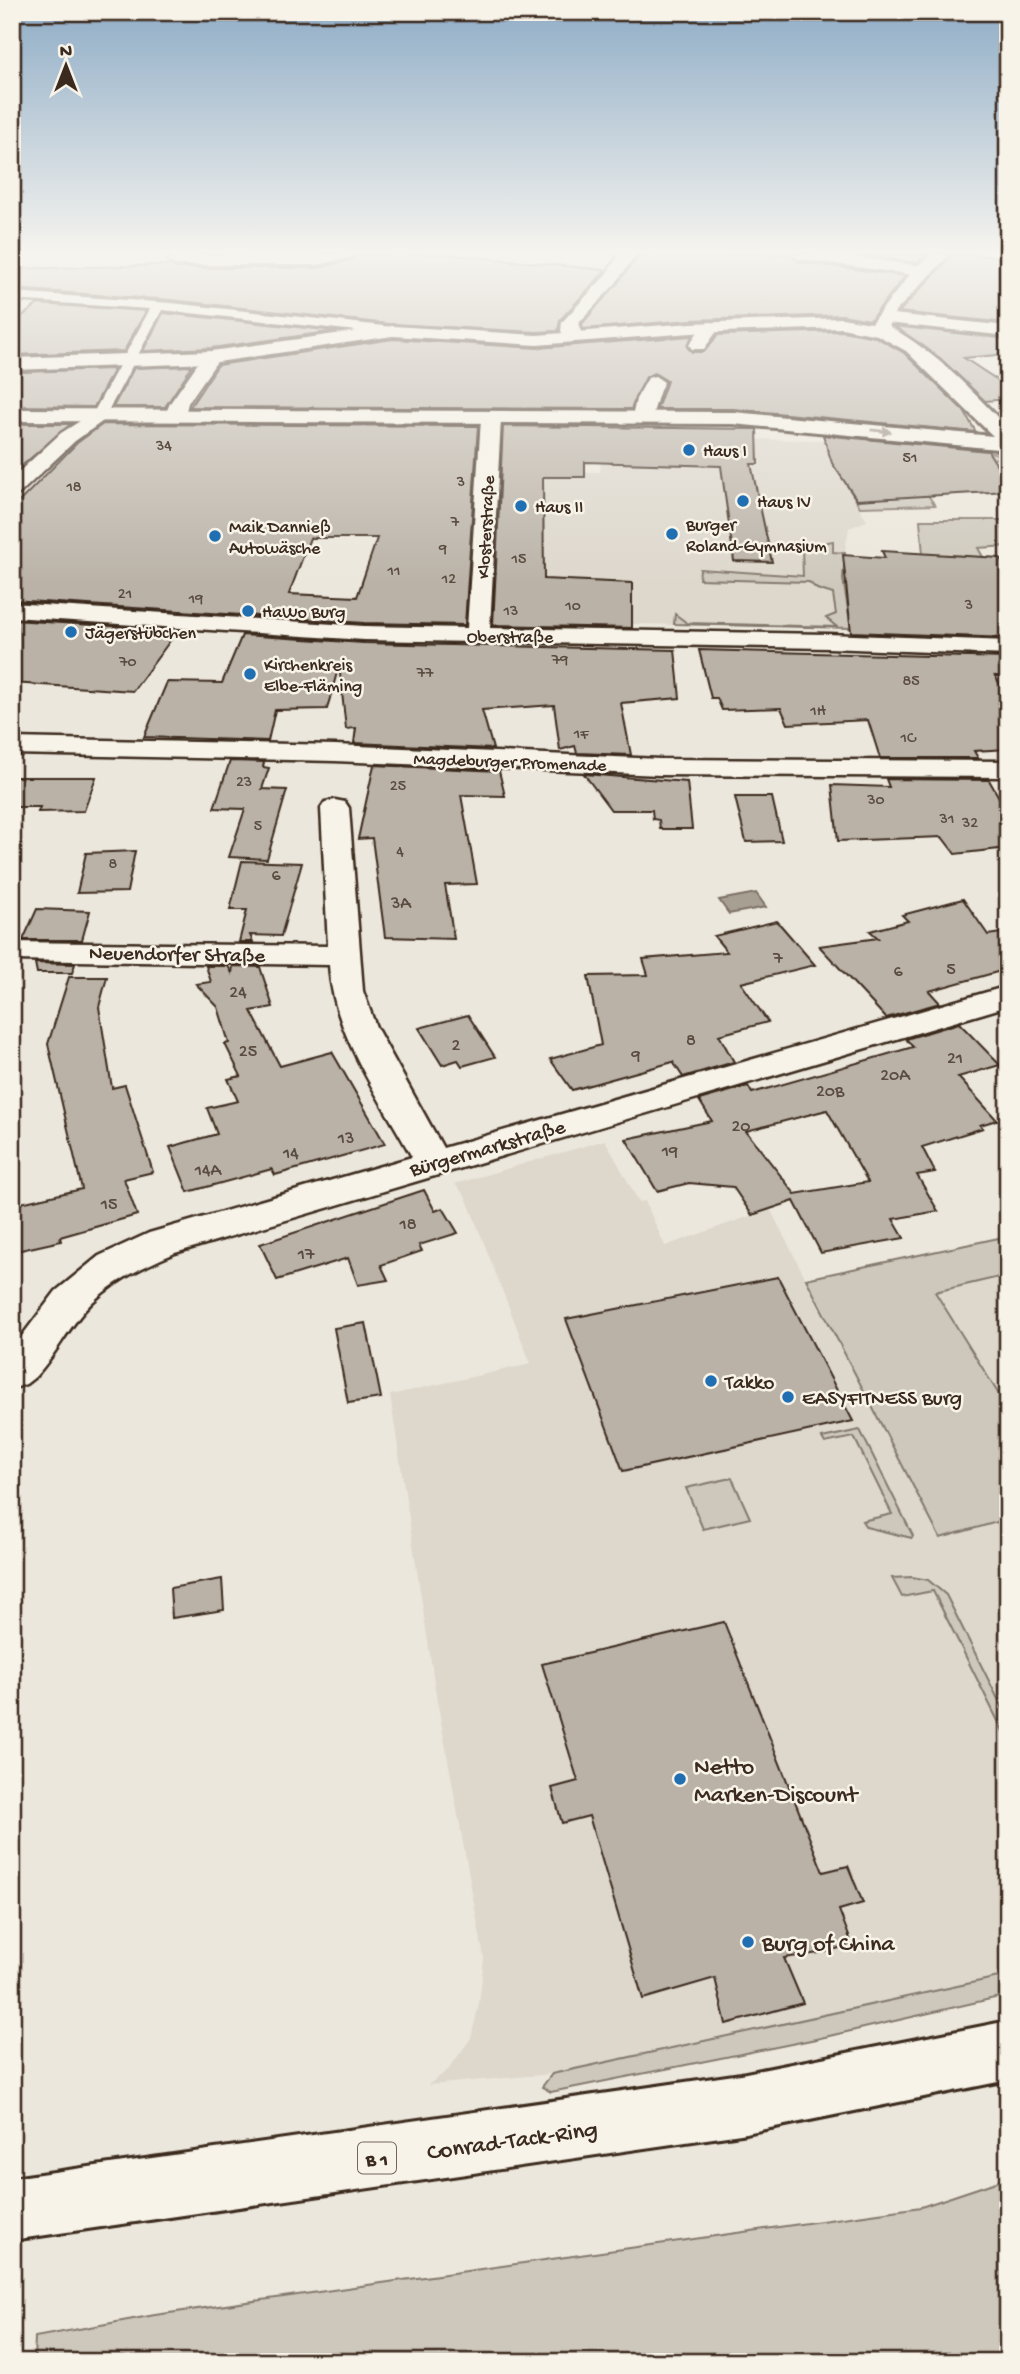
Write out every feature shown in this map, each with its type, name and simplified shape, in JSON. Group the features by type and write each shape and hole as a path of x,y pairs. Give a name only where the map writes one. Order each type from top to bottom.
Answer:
{"street":[{"path":"12,490 76,430 99,415 124,365"},
{"path":"175,415 179,403 206,365"},
{"path":"934,365 1008,442"},
{"path":"642,418 645,399 654,383"},
{"path":"12,415 759,419 1008,442"},
{"name":"Klosterstraße","path":"478,636 491,419"},
{"name":"Oberstraße","path":"12,610 286,630 478,636 816,640 1008,648"},
{"name":"Magdeburger Promenade","path":"12,746 335,753 660,767 1008,769"},
{"path":"335,807 347,990 359,1027 433,1163"},
{"name":"Neuendorfer Straße","path":"12,951 343,956"},
{"name":"Bürgermarkstraße","path":"12,1373 71,1300 112,1265 162,1243 1008,996"},
{"name":"Conrad-Tack-Ring","path":"12,2209 741,2104 1008,2050"}],"shaded area":[{"name":"Burger Roland-Gymnasium","path":"715,439 826,440 838,470 867,521 849,528 843,562 851,628 632,624 632,583 496,579 494,574 501,471 600,472 601,460"},
{"path":"946,442 1006,456 980,462 924,490 935,505 860,507 842,477 936,454"},
{"path":"920,520 1008,520 1008,546 978,548 987,564 923,554"},
{"path":"833,541 833,552 845,553 843,579 851,628 674,624 675,614 687,623 837,627 826,618 836,614 833,594 817,589 809,582 699,579 700,569 803,576 802,547"},
{"path":"756,893 766,907 729,914 719,900"},
{"path":"605,1140 639,1202 645,1201 665,1246 770,1209 806,1279 1008,1236 1008,1975 552,2074 428,2085 448,2070 471,2038 479,2004 484,1958 436,1694 390,1395 531,1364 466,1197 455,1184"},
{"path":"1008,1236 1008,1275 935,1292 1008,1409 1008,1519 940,1538 806,1279"},
{"path":"860,1430 912,1538 866,1527 862,1521 892,1514 854,1437 825,1443 822,1438"},
{"path":"732,1478 750,1518 703,1529 686,1488"},
{"path":"912,1577 928,1580 946,1595 1008,1719 1008,1741 933,1591 902,1597 892,1578"},
{"path":"1008,1975 1008,1995 816,2039 551,2092 542,2087 552,2074"},
{"path":"1008,2178 1008,2362 34,2362 35,2337 155,2315 921,2207"}],"building":[{"path":"218,365 916,365 964,411 976,432 733,409 657,409 667,381 654,373 646,377 631,409 190,407"},
{"path":"947,365 974,365 1008,387 1008,399 985,401"},
{"path":"192,366 165,407 113,407 134,368"},
{"path":"114,369 94,407 12,406 12,387 20,372"},
{"path":"12,424 71,424 12,474"},
{"path":"103,424 478,426 465,625 364,623 12,600 12,509 77,443","holes":["310,538 377,538 357,597 289,594"]},
{"path":"503,426 757,429 758,464 751,464 772,562 734,561 721,466 585,462 585,477 543,477 544,579 632,583 632,628 493,625"},
{"path":"823,435 988,451 1008,483 1008,491 857,500 832,463"},
{"path":"882,551 1000,558 1008,568 1008,638 851,632 843,555 885,558"},
{"path":"12,620 178,630 133,691 12,683"},
{"path":"242,635 364,643 675,650 680,698 621,703 631,755 577,753 575,746 560,750 554,705 482,710 493,749 354,743 356,728 346,729 339,665 327,709 275,710 268,741 144,737 167,682 222,683"},
{"path":"699,650 1008,658 1008,677 995,676 1008,698 1008,749 974,751 978,758 880,758 868,720 788,724 781,708 722,710 717,698 711,698"},
{"path":"230,761 264,762 263,767 269,768 262,789 287,790 267,859 229,857 245,809 214,808"},
{"path":"374,765 499,771 505,796 461,795 477,884 445,885 454,939 385,937 372,838 358,839"},
{"path":"584,774 687,782 692,829 660,829 659,820 653,819 652,810 611,810"},
{"path":"12,777 96,777 84,811 38,812 40,807 12,807"},
{"path":"886,779 989,780 1008,813 1008,848 955,854 942,837 838,841 832,785 889,787"},
{"path":"735,797 772,797 782,841 746,842"},
{"path":"135,851 127,892 77,893 86,853"},
{"path":"242,861 302,863 281,936 250,935 253,942 239,942 247,910 230,910"},
{"path":"963,899 988,935 1008,932 1008,969 929,991 940,1003 886,1018 819,946 878,938 870,931 908,921 902,915"},
{"path":"37,909 90,911 82,940 23,940"},
{"path":"777,921 815,965 741,983 768,1022 719,1035 734,1062 683,1077 673,1062 572,1090 550,1059 601,1045 588,976 648,975 643,959 727,952 714,936"},
{"path":"35,963 75,964 72,973 37,973"},
{"path":"206,966 228,966 232,973 233,966 260,967 273,1007 251,1011 280,1066 332,1052 385,1144 275,1175 272,1169 188,1192 170,1147 217,1134 207,1108 238,1101 228,1079 241,1076 225,1044 229,1043 218,1007 196,984 211,982"},
{"path":"69,977 107,977 99,1007 112,1088 125,1085 153,1172 124,1179 137,1215 60,1237 61,1241 12,1252 12,1205 82,1189 48,1044"},
{"path":"468,1015 495,1057 462,1066 458,1060 442,1065 419,1028"},
{"path":"959,1023 1000,1065 958,1077 997,1120 980,1125 983,1128 922,1147 935,1172 917,1175 938,1211 893,1219 904,1238 821,1253 794,1201 752,1215 733,1187 689,1183 657,1191 626,1139 712,1121 699,1100 748,1086 752,1093 913,1047 906,1039","holes":["827,1110 868,1182 795,1194 746,1131"]},
{"path":"424,1190 435,1211 443,1208 458,1233 419,1245 422,1251 381,1265 388,1280 358,1285 348,1258 277,1280 260,1244"},
{"name":"Takko","path":"778,1277 853,1421 623,1471 566,1319"},
{"path":"366,1323 381,1398 348,1403 334,1328"},
{"path":"222,1579 224,1610 172,1618 170,1588"},
{"path":"724,1622 823,1872 848,1866 863,1903 839,1910 852,1944 826,1952 784,1958 803,2003 726,2024 715,1978 643,1999 589,1816 562,1823 552,1788 578,1781 542,1664"}],"place":[{"name":"Haus I","path":"689,450"},
{"name":"Haus IV","path":"743,501"},
{"name":"Haus II","path":"521,506"},
{"name":"Burger Roland-Gymnasium","path":"672,534"},
{"name":"Maik Dannieß Autowäsche","path":"215,536"},
{"name":"HaWo Burg","path":"248,611"},
{"name":"Jägerstübchen","path":"71,632"},
{"name":"Kirchenkreis Elbe-Fläming","path":"250,674"},
{"name":"Takko","path":"711,1381"},
{"name":"EASYFITNESS Burg","path":"788,1397"},
{"name":"Netto Marken-Discount","path":"680,1779"},
{"name":"Burg of China","path":"748,1942"}]}
